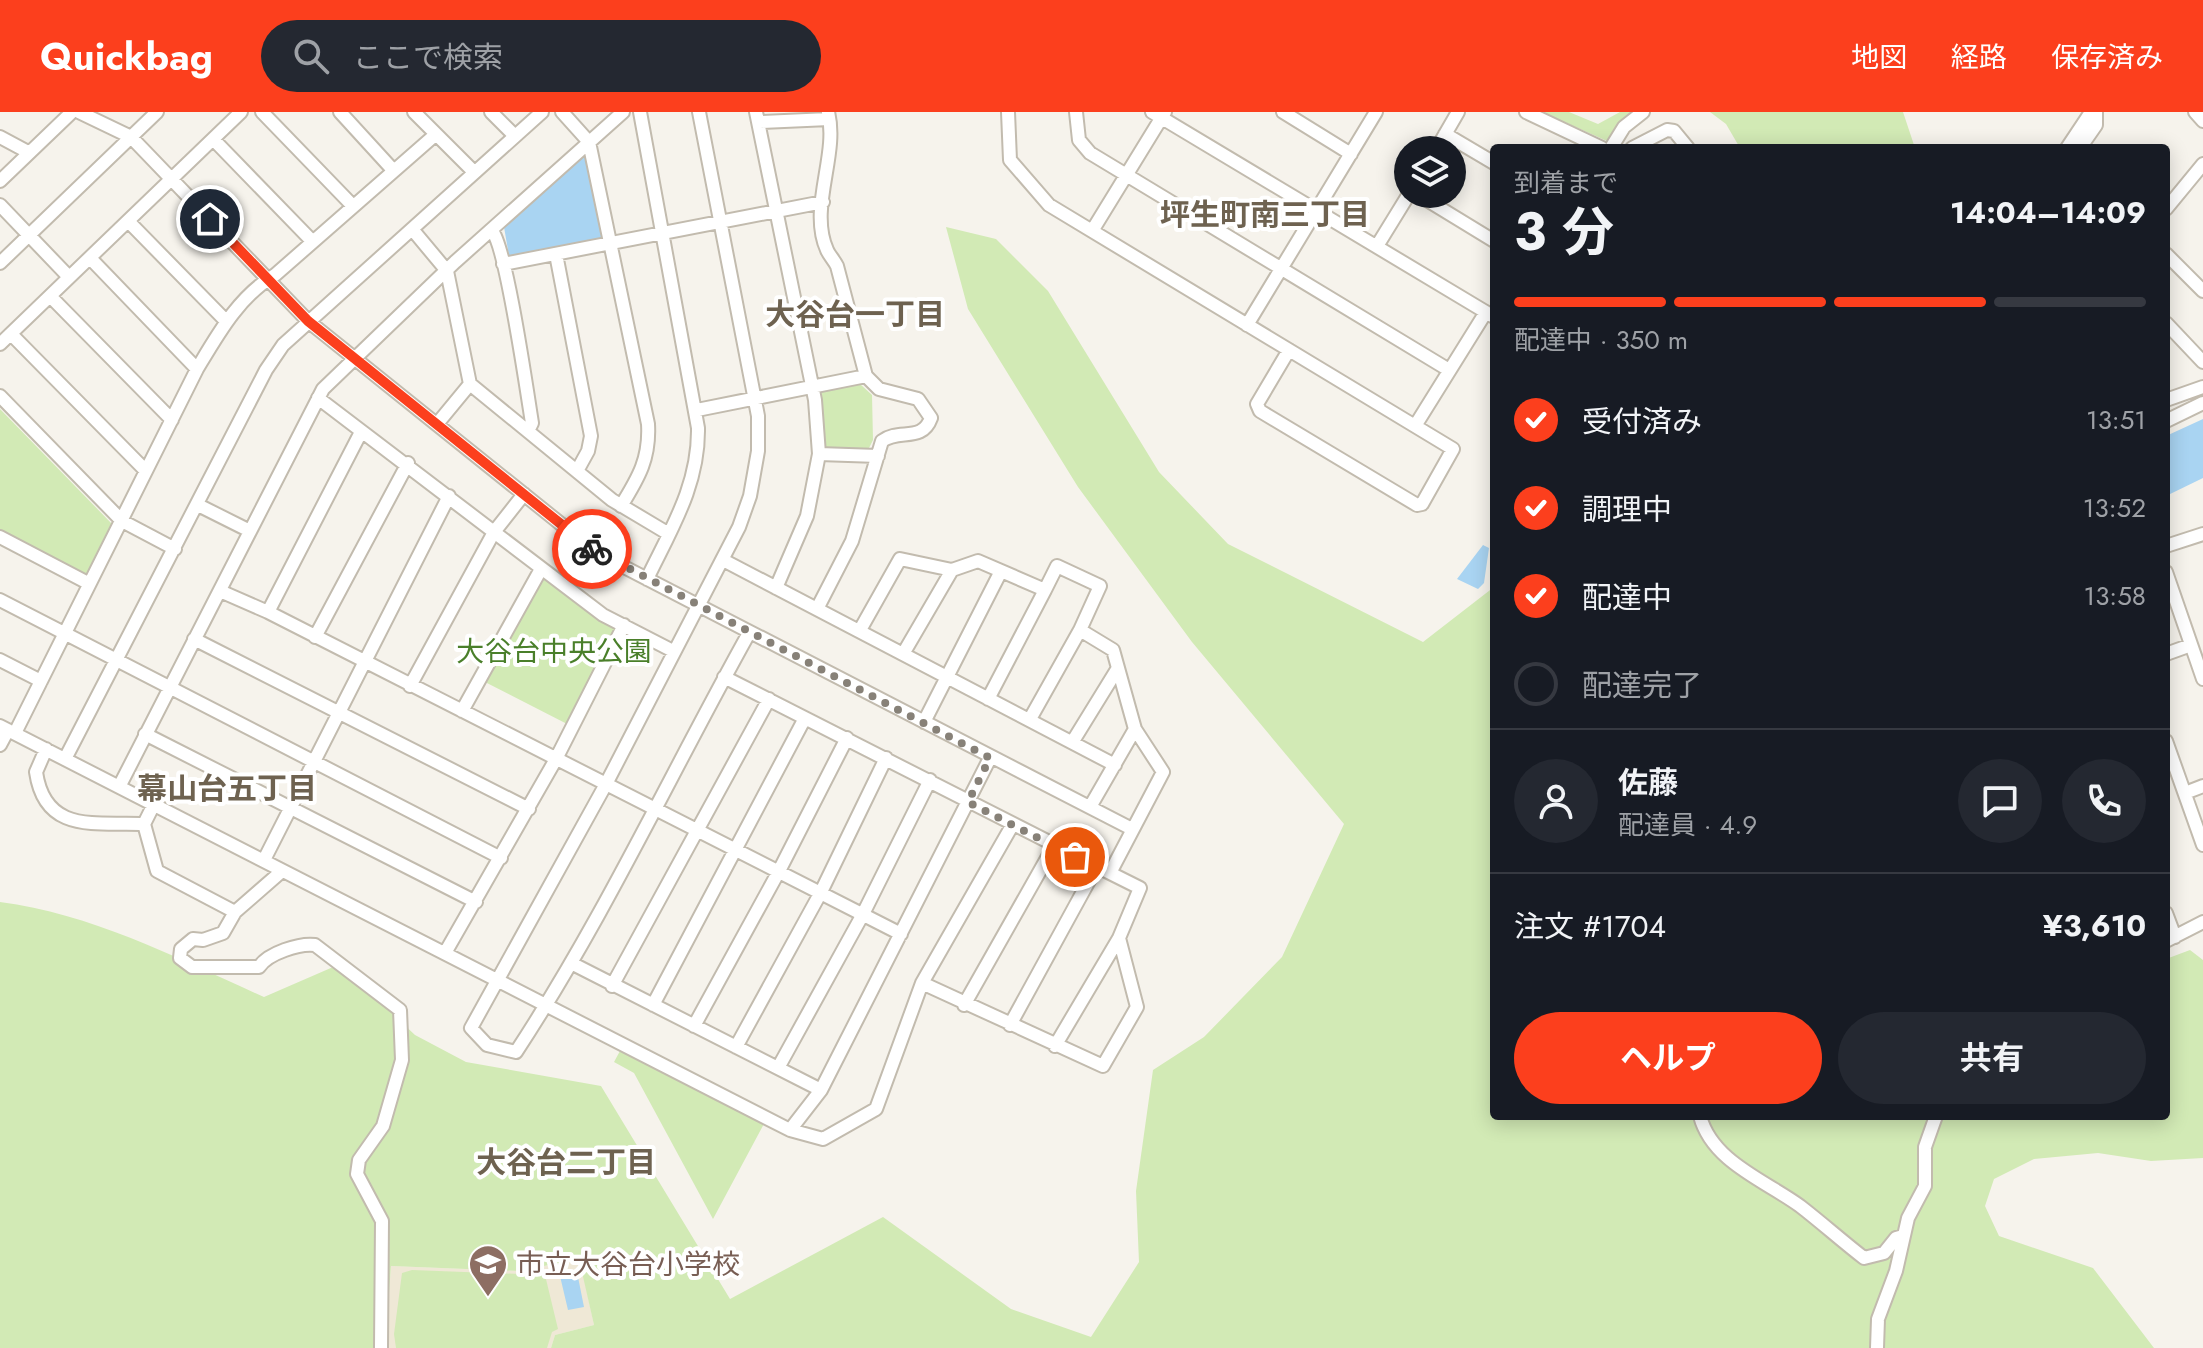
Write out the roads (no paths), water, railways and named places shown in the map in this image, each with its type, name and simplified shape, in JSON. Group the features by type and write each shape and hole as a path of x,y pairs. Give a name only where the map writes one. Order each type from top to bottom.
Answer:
{"street":[{"path":"0,181 72,112"},
{"path":"79,112 131,137 308,321 597,553 1132,829"},
{"path":"0,263 157,112"},
{"path":"0,344 241,112"},
{"path":"262,112 352,205"},
{"path":"340,112 393,170"},
{"path":"414,112 473,171"},
{"path":"491,112 515,136"},
{"path":"65,759 266,370 283,345 542,112"},
{"path":"562,112 589,142 648,424 649,447 643,470 621,506"},
{"path":"119,787 318,398 353,358 623,112"},
{"path":"640,112 697,410 696,467 690,491 647,579"},
{"path":"699,112 755,398 758,451 750,496 723,560 606,784 500,981 471,1028 487,1045 516,1052 546,1007 658,809 749,633"},
{"path":"1008,112 1010,160 1049,205 1453,449 1454,453 1422,504 1417,505 1260,411 1257,404 1289,350"},
{"path":"1076,112 1079,140 1090,153 1449,370"},
{"path":"1283,112 1351,154"},
{"path":"1247,325 1376,112"},
{"path":"1458,112 1445,134 1490,161"},
{"path":"1526,112 1594,144"},
{"path":"1613,144 1624,127 1643,112"},
{"path":"2070,144 2094,112"},
{"path":"2083,144 2096,125 2094,112"},
{"path":"2195,112 2203,121"},
{"path":"1092,231 1159,114 1490,314 1449,370 1415,426"},
{"path":"776,588 807,516 819,454 812,387 758,117 828,115 823,202 826,247 837,266 866,376 879,389 918,399 931,418 924,430 917,434 888,437 878,456 852,541 817,609"},
{"path":"1640,144 1667,130 1674,131 1685,144"},
{"path":"0,745 41,681 197,369 226,321 268,279 435,135"},
{"path":"0,137 28,152"},
{"path":"213,139 312,241"},
{"path":"2170,204 2203,164"},
{"path":"503,264 823,202"},
{"path":"0,205 69,277"},
{"path":"1377,246 1400,208"},
{"path":"1440,208 1490,239"},
{"path":"128,221 226,321"},
{"path":"412,229 447,271 470,384 621,506 669,534"},
{"path":"492,231 497,236 503,264 532,423 529,429"},
{"path":"556,254 591,436 588,451 577,471"},
{"path":"90,258 197,369"},
{"path":"2170,258 2203,291"},
{"path":"50,296 172,420"},
{"path":"2170,327 2203,362"},
{"path":"11,334 146,471"},
{"path":"697,410 866,376"},
{"path":"437,424 470,384"},
{"path":"2170,399 2203,387"},
{"path":"0,396 122,521 175,549"},
{"path":"318,398 408,463 603,615 673,651"},
{"path":"2170,419 2203,403"},
{"path":"268,612 361,432"},
{"path":"819,454 878,456"},
{"path":"315,637 408,463"},
{"path":"410,686 494,532 524,494"},
{"path":"264,860 449,496"},
{"path":"198,505 248,530"},
{"path":"2170,545 2203,534"},
{"path":"0,537 88,583"},
{"path":"860,630 900,559 952,570 978,561 1045,590"},
{"path":"723,560 1115,765"},
{"path":"988,699 1057,566 1100,586 1080,630 1030,719"},
{"path":"462,711 541,569"},
{"path":"903,654 952,570"},
{"path":"924,722 1000,573"},
{"path":"2170,584 2203,679"},
{"path":"220,591 268,612 901,934"},
{"path":"0,600 501,858"},
{"path":"445,953 529,809 624,625"},
{"path":"1080,630 1113,650 1135,729 1163,772 1110,873"},
{"path":"194,639 529,809"},
{"path":"2170,653 2191,645"},
{"path":"0,660 41,681"},
{"path":"1073,741 1118,668"},
{"path":"724,677 1140,888 1119,938 1055,1046"},
{"path":"612,986 769,699"},
{"path":"653,1005 805,718"},
{"path":"1090,807 1135,729"},
{"path":"7,730 790,1130 823,1139 876,1109 922,983 1013,824"},
{"path":"145,734 476,902"},
{"path":"694,1026 847,738"},
{"path":"46,749 36,772 49,810 66,820 144,824"},
{"path":"2170,752 2203,845"},
{"path":"736,1047 821,892 886,758"},
{"path":"790,1130 821,1090 990,758"},
{"path":"778,1068 863,914 930,780"},
{"path":"2185,793 2203,786"},
{"path":"154,804 144,824 157,871 235,912"},
{"path":"964,1005 1054,846"},
{"path":"1010,1025 1096,868"},
{"path":"282,871 235,912 223,933 187,942 179,953 183,963 192,967 259,967 263,961 311,944 395,1003 402,1014 402,1060 383,1126 359,1160 357,1174 382,1221 381,1348"},
{"path":"2170,939 2203,922"},
{"path":"922,983 964,1005 1103,1066 1137,1007 1119,938"},
{"path":"573,964 821,1090"},
{"path":"1701,1120 1705,1131 1728,1159 1803,1208 1864,1258 1884,1253 1896,1238 1903,1236"},
{"path":"1877,1348 1878,1319 1896,1271 1908,1218 1922,1196 1925,1147 1935,1120"}],"water":[{"path":"587,148 606,242 509,256 504,227"},
{"path":"2203,419 2203,478 2170,494 2170,434"},
{"path":"1483,545 1489,548 1484,583 1478,589 1457,579"},
{"path":"577,1272 584,1307 568,1310 560,1276"}],"place":[{"name":"市立大谷台小学校","path":"488,1298"}],"district":[{"name":"坪生町南三丁目","path":"1265,214"},
{"name":"大谷台一丁目","path":"855,314"},
{"name":"幕山台五丁目","path":"227,788"},
{"name":"大谷台二丁目","path":"566,1162"}],"park label":[{"name":"大谷台中央公園","path":"554,651"}]}
